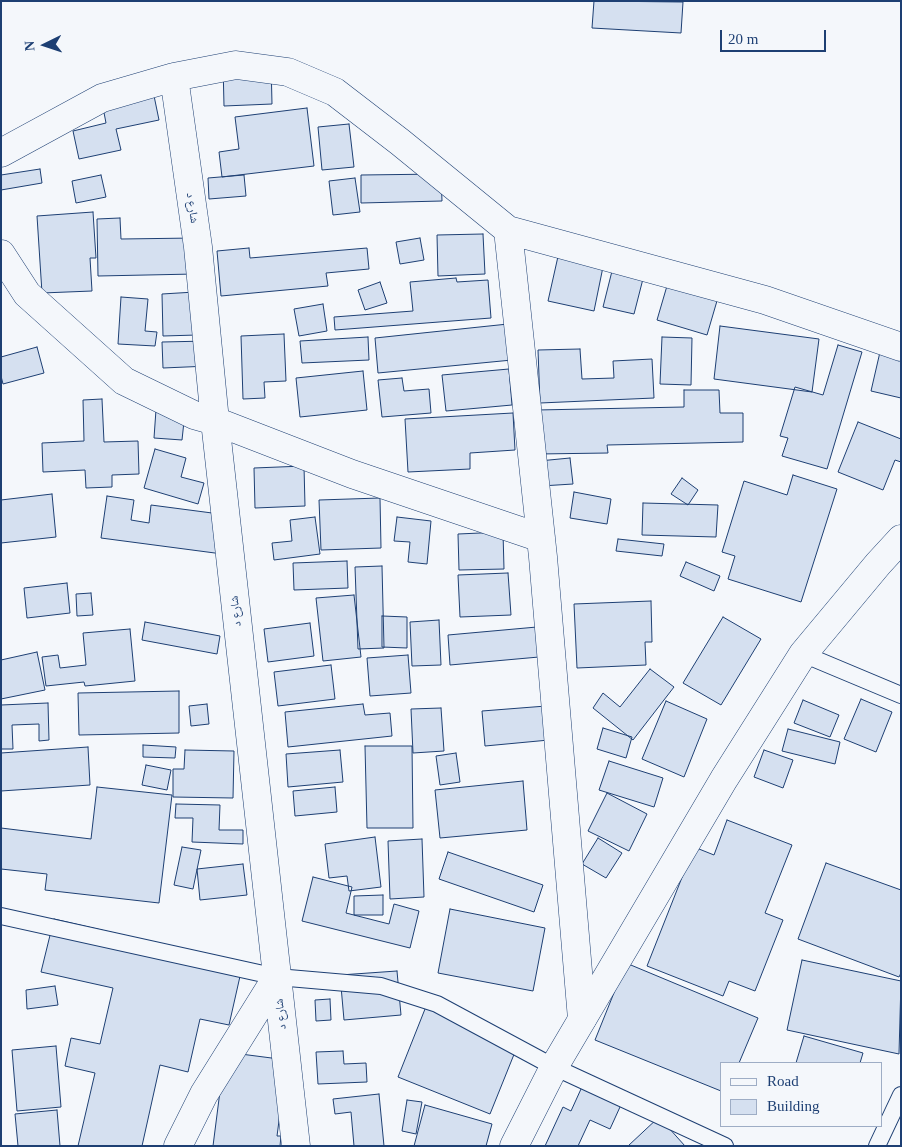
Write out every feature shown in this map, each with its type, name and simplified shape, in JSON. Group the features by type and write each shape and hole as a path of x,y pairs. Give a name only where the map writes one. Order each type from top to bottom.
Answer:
{"street":[{"path":"1,153 102,98 174,77 236,65 288,72 335,92 508,230 765,300 901,347"},
{"name":"شارع د","path":"174,77 198,247 215,421 296,1146"},
{"path":"508,230 541,538 582,1020"},
{"path":"1,254 27,294 124,381 194,415 215,421 352,474 541,538"},
{"path":"514,1146 554,1067 724,778 803,654 901,539"},
{"path":"178,1146 204,1094 277,977"}],"lane":[{"path":"803,654 901,696"},
{"path":"1,916 277,977 381,986 437,1004 554,1067 725,1146"},
{"path":"877,1146 901,1095"}],"building":[{"path":"594,1 683,2 681,33 592,28"},
{"path":"271,62 272,104 224,106 223,64"},
{"path":"152,86 159,120 116,129 121,150 79,159 73,131 106,123 101,97"},
{"path":"307,108 314,166 222,177 219,152 239,149 235,117"},
{"path":"349,124 354,167 322,170 318,127"},
{"path":"40,169 42,183 1,190 1,175"},
{"path":"441,174 442,201 361,203 361,175"},
{"path":"101,175 106,197 76,203 72,181"},
{"path":"244,175 246,196 209,199 208,178"},
{"path":"355,178 360,212 333,215 329,181"},
{"path":"93,212 96,258 90,258 92,291 42,293 37,216"},
{"path":"120,218 121,239 194,238 195,274 98,276 97,219"},
{"path":"483,234 485,274 438,276 437,235"},
{"path":"420,238 424,260 400,264 396,242"},
{"path":"249,248 250,258 367,248 369,269 326,273 328,286 221,296 217,251"},
{"path":"559,252 604,262 594,311 548,301"},
{"path":"614,263 645,271 634,314 603,307"},
{"path":"456,278 457,282 488,280 491,318 335,330 334,317 413,311 410,282"},
{"path":"669,279 719,294 707,335 657,320"},
{"path":"380,282 387,303 365,310 358,290"},
{"path":"195,292 197,335 163,336 162,294"},
{"path":"121,297 148,299 145,331 157,332 155,346 118,344"},
{"path":"323,304 327,331 299,336 294,309"},
{"path":"508,324 512,360 378,373 375,338"},
{"path":"720,326 819,339 812,392 714,379"},
{"path":"284,334 286,381 264,382 265,398 243,399 241,336"},
{"path":"368,337 369,360 302,363 300,341"},
{"path":"662,337 692,338 691,385 660,384"},
{"path":"208,341 209,366 163,368 162,342"},
{"path":"838,345 862,352 827,469 782,456 788,438 780,436 795,387 823,395"},
{"path":"37,347 44,373 3,384 1,357"},
{"path":"580,349 582,379 614,378 613,361 652,359 654,398 540,403 538,350"},
{"path":"880,352 901,357 901,398 871,391"},
{"path":"509,369 512,405 446,411 442,375"},
{"path":"363,371 367,410 300,417 296,378"},
{"path":"402,378 404,391 429,389 431,413 382,417 378,380"},
{"path":"684,390 719,390 720,413 743,413 743,442 607,445 608,453 538,454 537,410 684,407"},
{"path":"102,399 104,442 138,441 139,474 112,475 112,487 86,488 85,470 43,472 42,443 84,441 83,400"},
{"path":"156,410 185,412 182,440 154,438"},
{"path":"513,413 515,450 470,453 470,469 408,472 405,419"},
{"path":"858,422 901,439 901,462 895,460 883,490 838,472"},
{"path":"155,449 186,458 181,477 204,483 198,504 144,488"},
{"path":"570,458 573,484 541,486 539,461"},
{"path":"304,466 305,506 255,508 254,468"},
{"path":"793,475 837,489 801,602 728,579 735,556 722,552 744,481 787,495"},
{"path":"682,478 698,490 688,505 671,494"},
{"path":"574,492 611,499 607,524 570,518"},
{"path":"52,494 56,537 1,543 1,500"},
{"path":"107,496 134,500 131,520 149,523 151,505 235,516 230,555 101,538"},
{"path":"380,498 381,548 321,550 319,500"},
{"path":"643,503 718,505 716,537 642,535"},
{"path":"315,517 320,554 274,560 272,543 292,541 290,520"},
{"path":"397,517 431,521 427,564 408,562 410,542 394,541"},
{"path":"503,532 504,569 459,570 458,534"},
{"path":"618,539 664,544 662,556 616,551"},
{"path":"347,561 348,588 294,590 293,563"},
{"path":"686,562 720,576 714,591 680,576"},
{"path":"382,566 384,648 358,649 355,567"},
{"path":"508,573 511,615 460,617 458,575"},
{"path":"67,583 70,613 27,618 24,588"},
{"path":"91,593 93,615 77,616 76,594"},
{"path":"354,595 361,657 323,661 316,598"},
{"path":"651,601 652,642 645,642 646,665 577,668 574,604"},
{"path":"382,616 407,617 407,648 382,647"},
{"path":"723,617 761,639 721,705 683,683"},
{"path":"439,620 441,665 412,666 410,622"},
{"path":"145,622 220,636 217,654 142,640"},
{"path":"310,623 314,656 268,662 264,629"},
{"path":"537,627 539,657 450,665 448,635"},
{"path":"130,629 135,681 85,686 84,682 46,686 42,657 58,655 60,668 86,665 83,633"},
{"path":"37,652 45,690 1,699 1,660"},
{"path":"408,655 411,693 370,696 367,658"},
{"path":"331,665 335,699 278,706 274,672"},
{"path":"650,669 674,687 633,740 593,708 603,693 620,707"},
{"path":"179,691 179,733 79,735 78,693"},
{"path":"861,699 892,712 876,752 844,739"},
{"path":"803,700 839,715 830,737 794,723"},
{"path":"666,701 707,719 684,777 642,759"},
{"path":"48,703 49,740 39,741 39,724 12,725 13,749 1,749 1,705"},
{"path":"207,704 209,724 191,726 189,706"},
{"path":"363,704 365,715 390,713 392,736 288,747 285,712"},
{"path":"546,706 549,740 485,746 482,711"},
{"path":"441,708 444,751 413,753 411,709"},
{"path":"603,728 632,737 626,758 597,749"},
{"path":"788,729 840,742 835,764 782,751"},
{"path":"143,745 176,747 175,758 143,757"},
{"path":"365,746 412,746 413,828 367,828"},
{"path":"88,747 90,785 1,791 1,753"},
{"path":"185,750 234,751 233,798 173,797 173,769 184,769"},
{"path":"340,750 343,782 288,787 286,754"},
{"path":"764,750 793,760 783,788 754,777"},
{"path":"456,753 460,782 440,785 436,756"},
{"path":"609,761 663,778 654,807 599,790"},
{"path":"146,765 171,770 167,790 142,785"},
{"path":"523,781 527,830 440,838 435,790"},
{"path":"97,787 172,795 159,903 45,890 47,874 1,869 1,828 91,839"},
{"path":"335,787 337,812 295,816 293,791"},
{"path":"607,793 647,814 629,851 588,831"},
{"path":"176,804 220,805 219,830 243,830 243,844 192,842 193,818 175,818"},
{"path":"727,820 792,845 765,913 783,920 755,991 729,981 723,996 647,966 694,847 714,855"},
{"path":"375,837 381,887 349,891 347,876 329,878 325,844"},
{"path":"598,838 622,853 606,878 582,864"},
{"path":"422,839 424,897 390,899 388,841"},
{"path":"182,847 201,850 193,889 174,885"},
{"path":"448,852 543,885 534,912 439,879"},
{"path":"826,863 901,890 901,973 899,977 798,939"},
{"path":"243,864 247,895 200,900 197,869"},
{"path":"313,877 352,887 346,913 389,924 394,904 419,911 410,948 302,921"},
{"path":"383,895 383,915 354,915 354,896"},
{"path":"450,909 545,928 533,991 438,973"},
{"path":"54,919 243,963 229,1025 200,1019 188,1072 160,1065 142,1146 78,1146 95,1073 65,1066 71,1038 100,1044 113,988 41,972"},
{"path":"802,960 901,981 899,1054 787,1030"},
{"path":"626,963 758,1018 739,1062 720,1062 720,1091 595,1040"},
{"path":"397,971 401,1015 344,1020 340,975"},
{"path":"55,986 58,1005 27,1009 26,990"},
{"path":"330,999 331,1020 316,1021 315,1000"},
{"path":"427,1004 519,1042 490,1114 398,1077"},
{"path":"804,1036 863,1053 860,1062 796,1062"},
{"path":"56,1046 61,1107 17,1111 12,1050"},
{"path":"343,1051 344,1064 366,1063 367,1082 318,1084 316,1052"},
{"path":"225,1052 287,1060 277,1136 281,1136 280,1146 213,1146"},
{"path":"586,1078 625,1096 610,1129 590,1120 578,1146 545,1146 563,1107 571,1111"},
{"path":"379,1094 384,1146 354,1146 351,1112 335,1114 333,1099"},
{"path":"407,1100 422,1102 416,1134 402,1131"},
{"path":"425,1105 492,1124 486,1146 414,1146"},
{"path":"57,1110 60,1146 18,1146 15,1114"},
{"path":"659,1117 685,1146 628,1146"}]}
